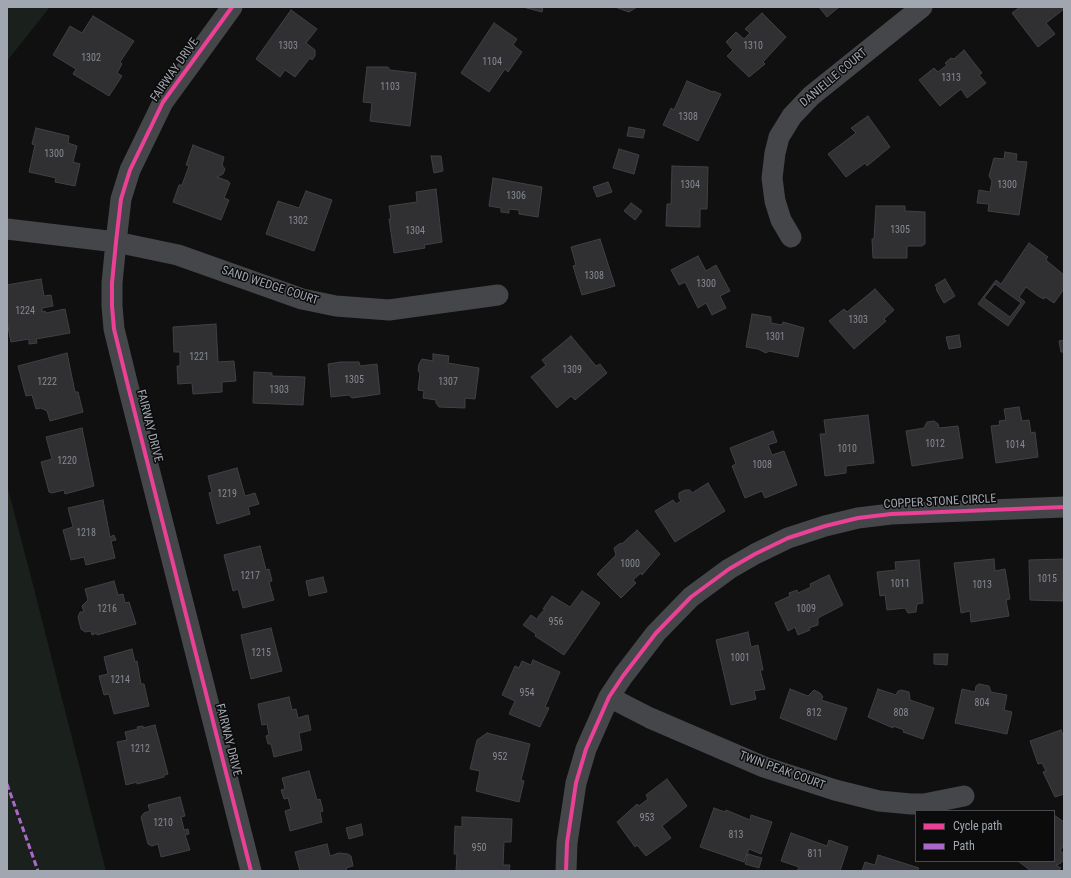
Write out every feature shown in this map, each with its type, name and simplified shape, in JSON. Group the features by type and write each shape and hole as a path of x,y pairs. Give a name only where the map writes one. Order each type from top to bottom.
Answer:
{"street":[{"name":"FAIRWAY DRIVE","path":"232,7 163,102 130,170 121,199 112,283 114,328 251,871"},
{"name":"DANIELLE COURT","path":"791,237 781,220 775,201 773,186 775,153 780,137 792,116 811,96 922,7"},
{"name":"SAND WEDGE COURT","path":"7,228 116,242 178,255 302,299 336,306 389,310 498,295"},
{"name":"COPPER STONE CIRCLE","path":"566,871 567,843 576,783 586,749 609,697 656,633 692,598 755,554 788,538 845,521 891,514 1064,507"},
{"name":"TWIN PEAK COURT","path":"609,697 650,718 764,767 835,790 879,801 910,804 924,804 964,796"}],"shaded area":[{"path":"7,7 50,7 7,61"},
{"path":"7,485 32,581 106,871 7,871"}],"building":[{"path":"523,7 543,7 542,12"},
{"path":"615,7 637,7 629,12"},
{"path":"819,7 839,7 827,17"},
{"path":"1020,7 1064,7 1064,9 1046,23 1055,34 1038,47 1012,13"},
{"path":"291,10 317,29 306,43 315,50 315,56 312,60 310,58 295,77 285,70 280,77 256,59"},
{"path":"762,13 786,37 763,62 765,64 749,77 727,56 733,50 726,42 736,32 744,39 750,33 745,29"},
{"path":"93,16 134,41 120,62 122,64 117,73 122,76 109,96 73,74 76,69 53,55 70,26 82,33"},
{"path":"494,23 517,39 513,45 522,52 508,72 505,69 489,92 461,73"},
{"path":"964,50 982,73 979,75 986,83 967,98 961,89 940,106 919,80 934,68 938,72 947,65 945,63 951,58 954,59"},
{"path":"367,67 388,67 390,70 416,73 410,126 370,121 372,103 363,102"},
{"path":"687,81 721,94 698,141 663,125 671,108 674,110"},
{"path":"868,116 890,147 867,166 865,163 846,177 828,154 856,133 851,128"},
{"path":"629,127 645,130 643,138 627,136"},
{"path":"36,128 69,136 68,143 77,146 73,162 80,164 75,186 55,182 56,178 29,172 35,145 32,144"},
{"path":"193,145 224,157 222,165 225,169 223,174 217,177 230,183 224,198 229,200 221,220 173,202 179,185 182,185 189,166 186,165"},
{"path":"619,149 639,155 634,174 613,168"},
{"path":"1005,152 1017,154 1016,161 1027,162 1019,215 988,211 989,204 977,203 979,190 990,192 992,181 989,176 994,158 1004,159"},
{"path":"431,156 441,156 443,171 434,173"},
{"path":"672,166 708,167 707,209 700,209 700,227 666,226 667,204 671,204"},
{"path":"493,178 542,187 538,217 519,214 519,210 509,209 509,213 501,212 501,208 489,206"},
{"path":"608,182 612,192 597,197 593,187"},
{"path":"436,189 442,242 424,245 425,248 394,253 389,219 391,219 389,206 417,202 416,192"},
{"path":"306,191 332,200 314,251 266,234 278,201 299,208"},
{"path":"631,203 642,211 635,220 624,211"},
{"path":"876,206 905,206 905,211 925,212 925,244 922,246 907,246 907,258 873,258 872,239 874,239"},
{"path":"600,239 615,286 582,295 573,266 576,265 571,247"},
{"path":"1029,243 1048,257 1046,259 1047,261 1064,275 1064,289 1054,303 1045,297 1044,299 1038,296 1026,287 1019,297 1025,302 1008,326 978,304 996,280 1001,284","holes":["995,284 1021,303 1010,317 984,298"]},
{"path":"698,256 706,271 716,265 730,291 720,296 726,308 712,315 706,303 698,308 685,282 679,285 671,270"},
{"path":"41,279 44,296 51,295 53,306 42,308 42,312 45,311 46,313 65,309 70,333 36,339 37,343 29,344 29,339 11,342 7,322 7,285"},
{"path":"945,279 955,296 944,303 935,285"},
{"path":"875,289 894,310 884,319 886,321 854,349 829,321 844,309 847,312"},
{"path":"752,314 771,317 771,323 782,325 783,322 804,328 798,357 769,351 766,353 758,349 746,347"},
{"path":"216,324 218,362 234,361 236,381 222,382 222,392 193,394 192,383 178,384 177,366 180,366 180,352 174,352 173,327"},
{"path":"959,335 961,347 949,349 946,337"},
{"path":"571,336 596,366 600,364 607,373 575,400 571,396 557,408 531,377 546,365 542,360"},
{"path":"1064,340 1064,352 1061,352 1059,341"},
{"path":"67,353 75,392 78,392 83,412 50,421 47,411 41,408 36,409 32,395 26,396 18,366"},
{"path":"433,354 449,356 448,363 479,368 475,399 465,398 465,408 439,407 436,400 423,398 424,391 418,390 420,374 418,370 419,364 422,359 433,361"},
{"path":"359,362 360,366 377,364 380,394 352,398 349,395 331,397 328,364"},
{"path":"254,372 272,373 272,376 305,377 303,405 253,403"},
{"path":"1019,407 1022,421 1029,420 1031,433 1035,432 1038,457 996,463 991,426 1000,425 999,421 1006,420 1004,409"},
{"path":"868,415 874,463 846,466 846,473 825,476 820,434 826,434 824,420"},
{"path":"934,421 938,424 939,428 958,426 963,458 912,466 906,431 924,428 927,422"},
{"path":"82,428 94,486 65,494 64,490 52,493 49,492 41,462 52,459 46,437"},
{"path":"773,431 777,442 768,445 772,455 784,451 797,485 765,498 762,491 745,498 732,466 736,464 730,448"},
{"path":"237,468 245,496 255,493 259,504 248,507 250,514 217,524 209,493 212,492 208,476"},
{"path":"708,483 725,511 675,542 655,511 673,500 676,504 681,501 679,498 679,493 685,490 690,490 692,493"},
{"path":"103,500 110,537 114,535 116,540 111,541 115,558 86,565 84,557 71,560 63,530 73,527 68,508"},
{"path":"637,530 660,554 642,575 641,573 633,580 636,583 621,598 597,574 616,555 614,548 623,543"},
{"path":"260,546 266,570 269,569 272,581 269,582 274,600 243,608 238,589 233,591 224,555"},
{"path":"994,559 995,571 1005,569 1010,599 1006,600 1009,616 971,622 970,611 961,613 954,563"},
{"path":"1064,559 1063,601 1030,600 1029,560"},
{"path":"919,560 923,603 917,604 916,612 908,613 905,608 887,610 885,595 880,596 877,572 896,570 895,562"},
{"path":"829,575 843,605 818,618 818,625 809,628 810,630 798,635 795,627 788,631 775,603 790,596 789,593 797,590 798,593 811,587 810,584"},
{"path":"323,577 327,592 309,596 306,581"},
{"path":"114,581 118,595 123,594 125,603 129,602 136,624 97,635 97,633 92,635 91,631 85,632 81,629 78,617 80,612 84,612 82,606 88,600 85,589"},
{"path":"582,591 600,603 564,655 535,636 536,634 523,625 531,615 538,620 538,617 545,610 543,609 552,596 570,607"},
{"path":"271,628 282,671 251,679 241,635"},
{"path":"748,632 751,647 758,645 763,670 760,670 765,689 754,691 756,699 731,705 716,640"},
{"path":"132,649 135,662 137,661 141,684 144,684 149,706 114,714 109,694 104,695 99,676 108,674 104,657"},
{"path":"934,654 948,654 947,665 934,664"},
{"path":"533,660 560,672 545,707 549,708 540,727 509,714 515,701 502,695 515,666 519,668 522,661 531,665"},
{"path":"979,684 989,686 991,692 1007,695 1004,710 1012,712 1007,734 955,723 962,689 975,692 976,686"},
{"path":"790,689 808,696 814,690 820,693 823,697 821,700 847,708 836,740 780,718"},
{"path":"878,689 896,695 898,691 901,690 909,692 910,700 934,708 923,739 903,732 904,730 893,726 893,728 868,717"},
{"path":"289,697 292,710 296,709 298,718 308,715 311,730 299,733 302,750 274,757 271,744 268,744 266,736 269,735 267,724 262,725 258,704"},
{"path":"155,725 168,774 164,775 164,777 137,784 137,782 126,785 117,742 127,740 125,732 138,729 137,727 143,726 143,728"},
{"path":"1061,730 1064,738 1064,794 1055,797 1043,772 1046,771 1042,763 1038,764 1030,741"},
{"path":"487,733 530,744 521,780 524,781 519,802 476,791 480,771 470,769 477,740"},
{"path":"309,771 317,800 320,799 323,811 320,812 322,822 290,831 285,811 291,809 288,798 284,799 281,790 285,789 282,778"},
{"path":"667,779 687,806 662,826 671,838 646,856 637,845 635,847 617,822 637,804 639,806 648,799 646,795"},
{"path":"180,797 185,816 181,817 184,830 188,829 189,834 185,835 190,850 161,857 158,844 152,846 148,844 141,817 144,813 150,811 148,805"},
{"path":"714,808 725,812 726,810 750,820 751,815 772,822 761,854 749,849 744,862 700,847"},
{"path":"1055,816 1064,822 1064,845 1060,851 1063,853 1064,859 1061,863 1056,865 1061,868 1058,871 1031,871 1019,862 1055,862"},
{"path":"462,817 512,819 511,842 504,842 503,865 510,865 509,871 456,871 457,854 454,854 455,826 462,827"},
{"path":"361,824 363,835 349,839 346,828"},
{"path":"791,833 827,846 829,840 848,847 840,871 797,871 799,867 781,861"},
{"path":"327,844 330,856 339,853 348,854 351,856 353,866 346,868 347,871 300,871 295,852"},
{"path":"748,854 762,858 759,868 745,864"},
{"path":"878,855 919,868 917,871 862,871 865,862 875,865"}],"marked path":[{"path":"7,784 38,871"}],"cycle path":[{"path":"232,7 163,102 130,170 121,199 112,283 112,306 114,329 127,382 251,871"},
{"path":"566,871 567,843 576,783 586,749 609,697 656,633 691,597 729,569 788,538 825,526 858,518 891,514 1064,507"}]}
